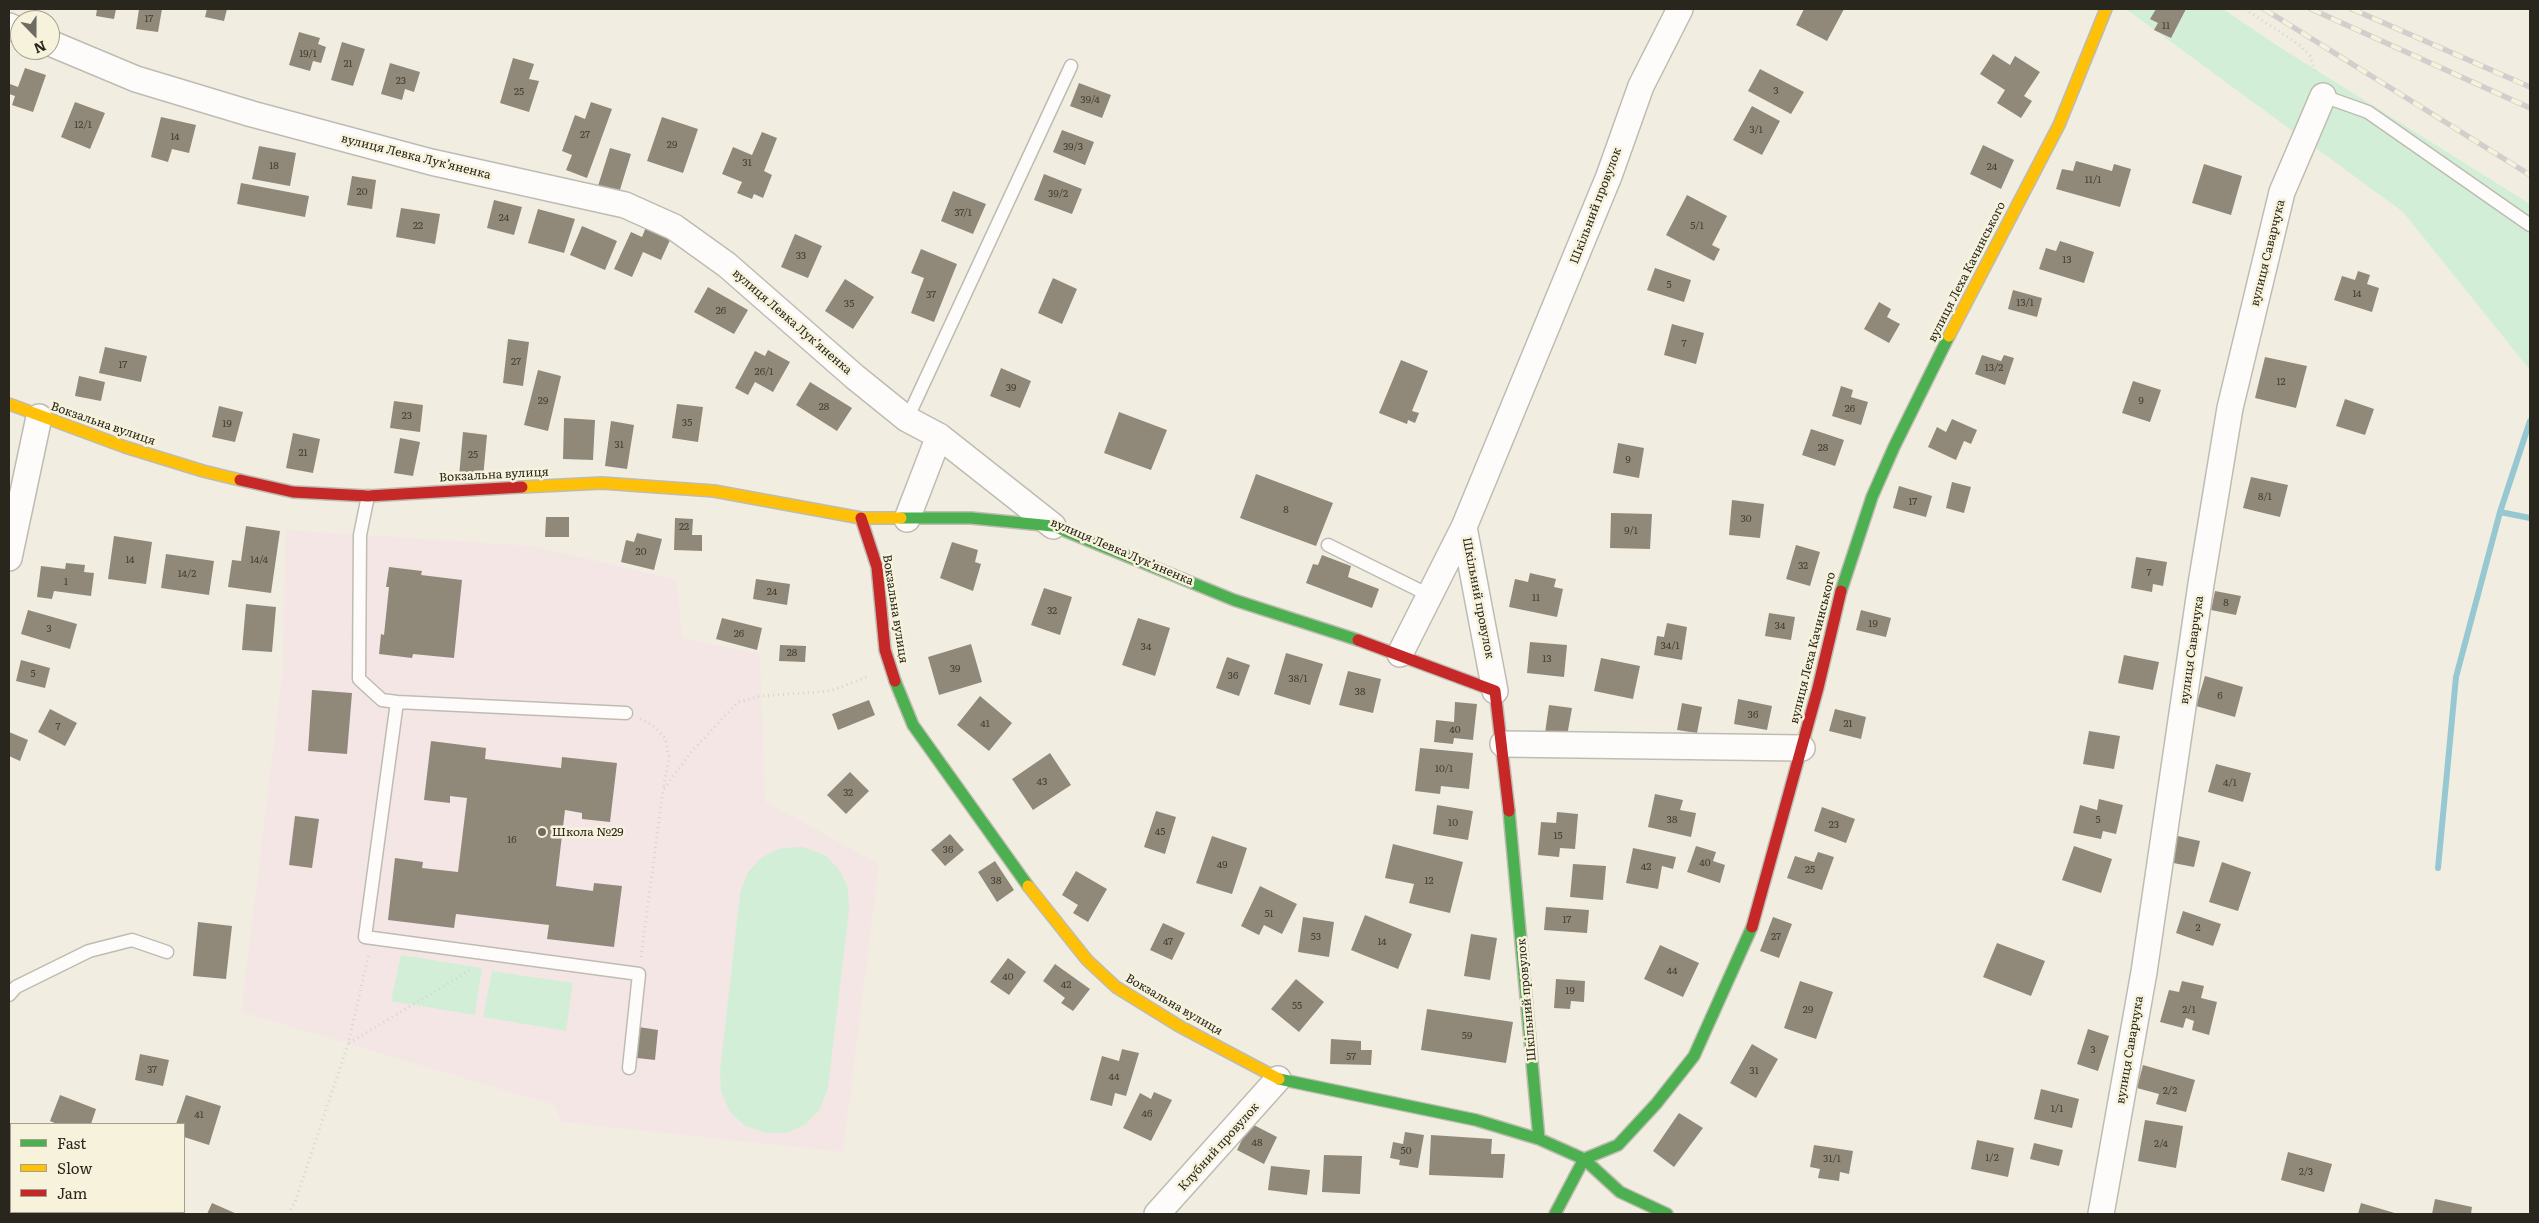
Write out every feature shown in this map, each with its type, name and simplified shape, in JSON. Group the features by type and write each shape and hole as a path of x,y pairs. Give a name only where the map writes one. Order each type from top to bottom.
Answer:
{"street":[{"name":"Шкільний провулок","path":"1538,1139 1503,744 1464,526 1609,176 1641,86 1680,9"},
{"name":"вулиця Леха Качинського","path":"1584,1159 1618,1145 1656,1104 1694,1056 1749,936 1802,748 1840,594 1872,497 1894,447 1940,354 2059,125 2106,9"},
{"name":"вулиця Левка Лукʼяненка","path":"60,47 136,79 252,114 431,162 634,209 674,227 728,265 855,377 907,419 939,436 1054,526 1234,600 1400,654 1495,691"},
{"name":"вулиця Саварчука","path":"2101,1214 2144,972 2230,408 2282,192 2323,96"},
{"name":"Вокзальна вулиця","path":"9,404 39,417 203,471 293,492 368,496 602,483 714,491 861,518 877,567 885,650 900,696 918,733 1044,908 1087,960 1116,987 1139,1002 1278,1078 1476,1120 1538,1139 1584,1159 1620,1192 1668,1214"},
{"path":"9,558 39,417"},
{"path":"907,519 939,436"},
{"path":"861,518 971,518 1054,526"},
{"path":"1400,654 1431,596 1464,526"},
{"path":"1503,744 1802,748"},
{"name":"Клубний провулок","path":"1157,1214 1278,1078"},
{"path":"1555,1214 1584,1159"}],"lane":[{"path":"907,419 1071,66"},
{"path":"2323,96 2368,112 2530,226"},
{"path":"368,496 360,535 359,678 382,700 626,713"},
{"path":"1328,545 1431,596"},
{"path":"397,702 365,938 639,974 629,1068"},
{"path":"9,995 16,987 90,951 132,940 167,952"}],"path":[{"path":"2244,9 2301,46 2310,56 2323,96"},
{"path":"663,790 692,751 738,702 760,696 831,690 890,668"},
{"path":"626,713 651,724 665,738 669,758 663,790 639,974"},
{"path":"288,1214 295,1202 348,1044 372,938"},
{"path":"348,1044 496,955"}],"shaded area":[{"name":"Школа №29","path":"286,530 534,546 677,580 682,638 760,654 765,801 879,864 843,1152 561,1122 554,1105 241,1012 282,676"}],"green space":[{"path":"2126,9 2223,9 2281,48 2530,204 2530,370 2403,212"},
{"path":"803,847 825,855 839,869 848,888 849,910 828,1088 820,1109 806,1124 787,1133 765,1133 744,1125 730,1112 721,1092 720,1071 740,893 748,872 762,857 781,848"},
{"path":"401,955 482,968 475,1015 391,1001"},
{"path":"492,971 573,983 566,1031 483,1017"}],"building":[{"path":"97,9 116,9 114,19 96,16"},
{"path":"139,9 162,9 158,32 136,29"},
{"path":"207,9 227,9 224,21 205,17"},
{"path":"1804,9 1844,9 1827,41 1796,25"},
{"path":"2156,9 2186,9 2171,38 2154,30 2158,23 2150,19"},
{"path":"299,32 320,38 318,44 326,47 321,63 313,61 310,71 289,65"},
{"path":"342,42 365,49 353,86 331,80"},
{"path":"1993,54 2010,65 2015,56 2040,72 2024,96 2032,101 2021,118 1997,103 2005,90 1980,74"},
{"path":"513,58 534,64 529,79 539,81 529,112 500,103"},
{"path":"390,63 420,72 414,92 405,89 402,100 381,94"},
{"path":"25,68 46,75 33,112 12,105 15,96 9,94 10,84 18,87"},
{"path":"1760,69 1804,92 1791,114 1748,91"},
{"path":"1079,83 1111,95 1102,118 1070,106"},
{"path":"75,102 105,113 90,149 61,137"},
{"path":"591,102 612,109 587,178 566,170 572,155 562,151 575,115 585,119"},
{"path":"1752,106 1780,121 1762,155 1733,140"},
{"path":"161,117 196,125 189,153 172,149 168,162 151,157"},
{"path":"662,117 698,129 683,173 647,161"},
{"path":"1062,130 1094,142 1085,165 1053,152"},
{"path":"762,132 777,138 764,171 772,175 763,198 754,194 752,199 737,193 742,182 722,174 733,147 752,155"},
{"path":"1983,145 2014,160 2001,189 1970,174"},
{"path":"259,146 296,153 290,186 252,179"},
{"path":"610,148 631,154 619,193 598,186"},
{"path":"2076,161 2112,171 2114,164 2131,169 2120,207 2056,189 2062,169 2073,171"},
{"path":"2204,164 2242,176 2231,215 2192,203"},
{"path":"1044,174 1082,189 1072,214 1034,200"},
{"path":"352,176 376,180 372,209 347,205"},
{"path":"241,183 309,196 305,217 237,204"},
{"path":"953,191 986,204 973,234 941,221"},
{"path":"1687,195 1727,216 1712,245 1720,249 1714,261 1666,235"},
{"path":"494,200 522,207 514,235 487,228"},
{"path":"401,208 440,214 435,244 396,237"},
{"path":"538,209 575,219 564,253 528,243"},
{"path":"582,226 617,241 605,270 570,255"},
{"path":"646,227 671,238 661,260 643,252 632,277 614,269 631,232 642,237"},
{"path":"795,234 822,246 808,278 781,267"},
{"path":"2060,241 2094,252 2084,283 2039,269 2046,248 2056,251"},
{"path":"921,249 957,264 934,322 911,313 924,278 911,273"},
{"path":"1655,268 1691,280 1684,302 1647,290"},
{"path":"2358,271 2370,275 2367,284 2379,288 2372,312 2334,300 2342,276 2355,280"},
{"path":"1053,278 1077,289 1062,324 1038,313"},
{"path":"845,279 874,297 853,329 825,311"},
{"path":"708,287 748,310 734,334 694,312"},
{"path":"2013,290 2042,298 2037,317 2008,309"},
{"path":"1879,302 1891,309 1887,317 1900,324 1889,343 1864,329"},
{"path":"1672,324 1704,333 1696,364 1664,355"},
{"path":"508,339 529,342 523,386 503,383"},
{"path":"105,347 147,356 141,382 99,373"},
{"path":"768,350 790,362 773,392 755,382 748,395 735,388 755,351 765,356"},
{"path":"1982,355 2001,361 2004,355 2014,358 2005,385 1975,374"},
{"path":"2265,357 2307,366 2296,408 2255,398"},
{"path":"1401,360 1428,371 1412,411 1419,413 1415,423 1408,420 1407,424 1379,413"},
{"path":"1001,368 1031,381 1020,408 990,396"},
{"path":"538,370 561,376 548,431 524,425"},
{"path":"79,376 105,382 101,401 75,396"},
{"path":"2133,381 2161,390 2150,422 2122,413"},
{"path":"810,382 852,408 837,431 796,405"},
{"path":"1841,386 1853,390 1851,397 1868,402 1861,425 1832,416"},
{"path":"2345,399 2374,409 2365,435 2336,426"},
{"path":"394,401 423,405 420,432 390,428"},
{"path":"677,404 703,407 698,442 672,438"},
{"path":"219,406 243,412 235,442 212,437"},
{"path":"1119,412 1167,430 1151,470 1104,453"},
{"path":"564,418 595,420 593,460 563,459"},
{"path":"1952,419 1977,430 1971,444 1964,441 1956,460 1928,447 1937,427 1946,432"},
{"path":"611,421 634,425 627,469 605,466"},
{"path":"1811,429 1844,440 1835,466 1802,455"},
{"path":"463,432 487,435 483,478 459,476"},
{"path":"293,433 320,439 313,473 286,468"},
{"path":"400,438 420,442 413,476 394,473"},
{"path":"1618,443 1644,448 1639,478 1613,473"},
{"path":"1256,474 1333,503 1316,546 1240,518"},
{"path":"2251,477 2288,485 2280,517 2243,508"},
{"path":"1952,482 1971,487 1964,513 1946,508"},
{"path":"1899,486 1932,496 1926,517 1893,508"},
{"path":"1732,500 1764,504 1760,538 1729,535"},
{"path":"1611,513 1652,514 1650,549 1610,548"},
{"path":"546,517 569,517 569,537 545,537"},
{"path":"675,518 693,519 692,535 702,535 702,551 674,550"},
{"path":"246,526 280,531 271,593 228,587 232,560 241,561"},
{"path":"637,533 662,539 654,570 621,562 626,540 634,542"},
{"path":"114,536 152,542 146,584 108,579"},
{"path":"952,542 978,550 975,562 981,564 973,591 940,578"},
{"path":"1796,545 1820,552 1810,586 1786,579"},
{"path":"166,554 214,561 209,595 161,588"},
{"path":"1322,555 1351,566 1348,577 1379,589 1372,608 1306,583 1313,564 1318,565"},
{"path":"2136,557 2167,562 2163,586 2153,584 2152,592 2131,588"},
{"path":"66,563 85,565 84,572 94,573 91,596 54,591 52,599 37,597 41,566 65,569"},
{"path":"389,567 422,571 421,575 462,580 454,658 413,654 412,658 379,654 381,634 384,635 389,587 386,587"},
{"path":"1530,573 1556,579 1554,587 1563,589 1557,617 1509,607 1515,579 1528,582"},
{"path":"756,579 790,584 787,605 753,599"},
{"path":"1044,588 1072,597 1060,635 1031,625"},
{"path":"2215,591 2241,596 2236,615 2211,610"},
{"path":"246,604 276,607 272,652 242,650"},
{"path":"28,610 77,624 70,649 21,634"},
{"path":"1861,610 1891,618 1886,637 1856,630"},
{"path":"1769,613 1795,617 1791,640 1765,636"},
{"path":"722,618 762,628 757,650 716,639"},
{"path":"1138,618 1170,628 1155,676 1122,665"},
{"path":"1667,623 1687,627 1682,660 1654,655 1657,636 1664,637"},
{"path":"1530,642 1567,645 1564,677 1527,673"},
{"path":"971,644 982,682 939,695 928,657"},
{"path":"780,645 806,646 805,662 779,661"},
{"path":"1286,653 1323,664 1310,705 1274,694"},
{"path":"2124,655 2159,662 2153,690 2118,683"},
{"path":"1227,657 1250,665 1239,696 1216,688"},
{"path":"1601,658 1640,666 1633,699 1594,691"},
{"path":"21,660 50,668 45,688 16,681"},
{"path":"1348,671 1381,679 1373,713 1339,705"},
{"path":"2205,676 2243,687 2235,717 2196,706"},
{"path":"312,690 352,693 347,754 308,751"},
{"path":"980,696 1012,723 989,751 957,725"},
{"path":"1738,699 1772,706 1767,730 1734,724"},
{"path":"869,700 875,715 838,730 832,714"},
{"path":"1455,702 1477,704 1473,740 1454,738 1453,744 1434,742 1436,720 1454,722"},
{"path":"1682,703 1702,707 1697,733 1677,730"},
{"path":"1549,705 1572,708 1567,736 1545,733"},
{"path":"50,709 77,723 65,746 38,732"},
{"path":"1835,709 1866,717 1861,739 1829,731"},
{"path":"2089,731 2120,736 2114,769 2083,764"},
{"path":"9,732 28,740 20,761 9,756"},
{"path":"431,741 486,748 485,759 561,768 562,757 617,763 610,822 582,819 582,813 565,810 556,886 593,891 594,883 622,886 614,947 547,939 549,925 456,914 454,928 388,920 395,858 423,862 422,868 458,872 467,798 450,796 450,803 424,800"},
{"path":"1420,748 1473,753 1469,789 1441,786 1440,794 1415,791"},
{"path":"1050,753 1071,785 1033,810 1012,779"},
{"path":"2216,764 2251,773 2243,802 2208,792"},
{"path":"850,772 869,791 846,814 827,795"},
{"path":"1655,794 1683,800 1680,810 1696,813 1691,837 1648,827"},
{"path":"2099,799 2123,805 2116,834 2103,831 2101,839 2073,833 2080,805 2097,810"},
{"path":"1437,805 1473,811 1468,840 1433,834"},
{"path":"1822,807 1855,819 1846,843 1814,831"},
{"path":"1156,811 1176,817 1165,854 1144,847"},
{"path":"1557,812 1578,814 1575,849 1560,848 1559,857 1538,855 1541,822 1556,823"},
{"path":"295,816 319,819 312,868 289,865"},
{"path":"950,834 964,850 945,866 931,850"},
{"path":"2169,834 2200,841 2194,867 2163,861"},
{"path":"1212,836 1247,848 1232,894 1196,883"},
{"path":"1393,844 1463,862 1450,913 1409,903 1414,884 1385,878"},
{"path":"1696,846 1716,852 1713,861 1725,865 1720,883 1687,872"},
{"path":"2074,846 2112,859 2101,893 2062,880"},
{"path":"1633,848 1676,857 1673,869 1662,866 1658,889 1626,883"},
{"path":"1818,852 1834,857 1822,890 1787,878 1795,856 1814,862"},
{"path":"995,861 1014,890 997,902 978,872"},
{"path":"2222,862 2251,872 2238,911 2209,902"},
{"path":"1573,864 1606,866 1603,900 1570,897"},
{"path":"1076,871 1107,889 1088,922 1073,913 1078,905 1062,895"},
{"path":"1260,886 1297,904 1282,934 1264,925 1259,935 1241,926"},
{"path":"1546,907 1589,910 1587,933 1544,930"},
{"path":"2183,911 2221,924 2213,946 2176,933"},
{"path":"1365,915 1412,934 1398,969 1351,950"},
{"path":"1303,917 1334,922 1329,957 1298,952"},
{"path":"1773,917 1792,924 1779,958 1760,951"},
{"path":"198,922 232,926 226,979 193,976"},
{"path":"1163,923 1185,933 1172,960 1150,950"},
{"path":"1471,934 1497,938 1490,980 1464,976"},
{"path":"1997,943 2045,961 2031,996 1983,977"},
{"path":"1660,945 1699,963 1683,997 1644,979"},
{"path":"1008,958 1026,972 1009,995 990,982"},
{"path":"1055,964 1090,989 1073,1011 1061,1003 1065,998 1043,981"},
{"path":"1296,979 1324,1002 1299,1032 1271,1009"},
{"path":"1556,979 1585,981 1584,1002 1571,1001 1570,1009 1554,1008"},
{"path":"1800,981 1833,992 1816,1039 1784,1028"},
{"path":"2182,981 2204,986 2201,998 2217,1002 2209,1035 2192,1030 2194,1021 2186,1018 2183,1028 2160,1022 2169,990 2179,992"},
{"path":"1427,1009 1513,1022 1506,1063 1421,1050"},
{"path":"639,1027 658,1030 655,1060 637,1058"},
{"path":"2088,1029 2109,1036 2098,1071 2077,1064"},
{"path":"1331,1039 1361,1041 1361,1050 1372,1050 1371,1065 1330,1064"},
{"path":"1752,1044 1778,1059 1756,1098 1730,1083"},
{"path":"1122,1049 1139,1053 1126,1096 1115,1093 1112,1106 1090,1100 1102,1056 1119,1061"},
{"path":"140,1054 169,1060 163,1086 135,1080"},
{"path":"2143,1065 2195,1080 2186,1112 2156,1104 2159,1094 2137,1088"},
{"path":"2041,1089 2079,1099 2072,1128 2034,1119"},
{"path":"1154,1092 1172,1100 1151,1141 1123,1128 1140,1093 1151,1099"},
{"path":"60,1095 96,1109 91,1123 55,1123 50,1121"},
{"path":"186,1095 221,1106 209,1145 185,1137 185,1123 176,1123"},
{"path":"1679,1113 1703,1128 1674,1167 1653,1151"},
{"path":"2145,1120 2183,1126 2176,1168 2138,1161"},
{"path":"1250,1123 1277,1137 1264,1164 1237,1150"},
{"path":"1405,1132 1424,1135 1418,1168 1399,1165 1400,1160 1390,1158 1393,1142 1403,1144"},
{"path":"1431,1135 1492,1139 1491,1154 1505,1154 1503,1178 1429,1175"},
{"path":"1977,1140 2014,1148 2008,1177 1971,1169"},
{"path":"2034,1143 2063,1150 2059,1166 2030,1159"},
{"path":"1814,1145 1853,1151 1849,1174 1840,1172 1839,1181 1818,1178 1820,1169 1810,1167"},
{"path":"2288,1152 2332,1164 2324,1192 2281,1180"},
{"path":"1324,1155 1362,1156 1360,1194 1322,1192"},
{"path":"1271,1166 1310,1170 1307,1195 1268,1190"},
{"path":"2435,1199 2472,1207 2471,1214 2432,1214"},
{"path":"212,1203 237,1214 207,1214"},
{"path":"2361,1203 2398,1214 2358,1214"},
{"path":"30,1213 59,1213 58,1214"}],"waterway":[{"path":"2438,868 2456,677 2500,512 2530,421"},
{"path":"2500,512 2530,518"}],"railway":[{"path":"2264,9 2530,175"},
{"path":"2311,9 2530,108"},
{"path":"2352,9 2530,87"}],"traffic: fast":[{"path":"1841,591 1872,497 1894,447 1949,336"},
{"path":"901,518 971,518 1053,526 1234,600 1358,640"},
{"path":"895,681 913,725 1028,886"},
{"path":"1509,811 1539,1139"},
{"path":"1555,1214 1584,1159 1618,1145 1656,1104 1694,1056 1752,927"},
{"path":"1279,1079 1476,1120 1539,1139 1584,1159 1620,1192 1667,1214"}],"traffic: slow":[{"path":"1949,336 2059,125 2106,9"},
{"path":"9,404 125,447 203,471 240,480"},
{"path":"522,487 602,483 714,491 861,518 901,518"},
{"path":"1028,886 1087,960 1116,987 1179,1026 1279,1079"}],"traffic: jam":[{"path":"240,480 293,492 368,496 522,487"},
{"path":"861,518 877,567 885,650 895,681"},
{"path":"1752,927 1818,688 1841,591"},
{"path":"1358,640 1495,691 1509,811"}],"place":[{"name":"Школа №29","path":"542,832"}]}
